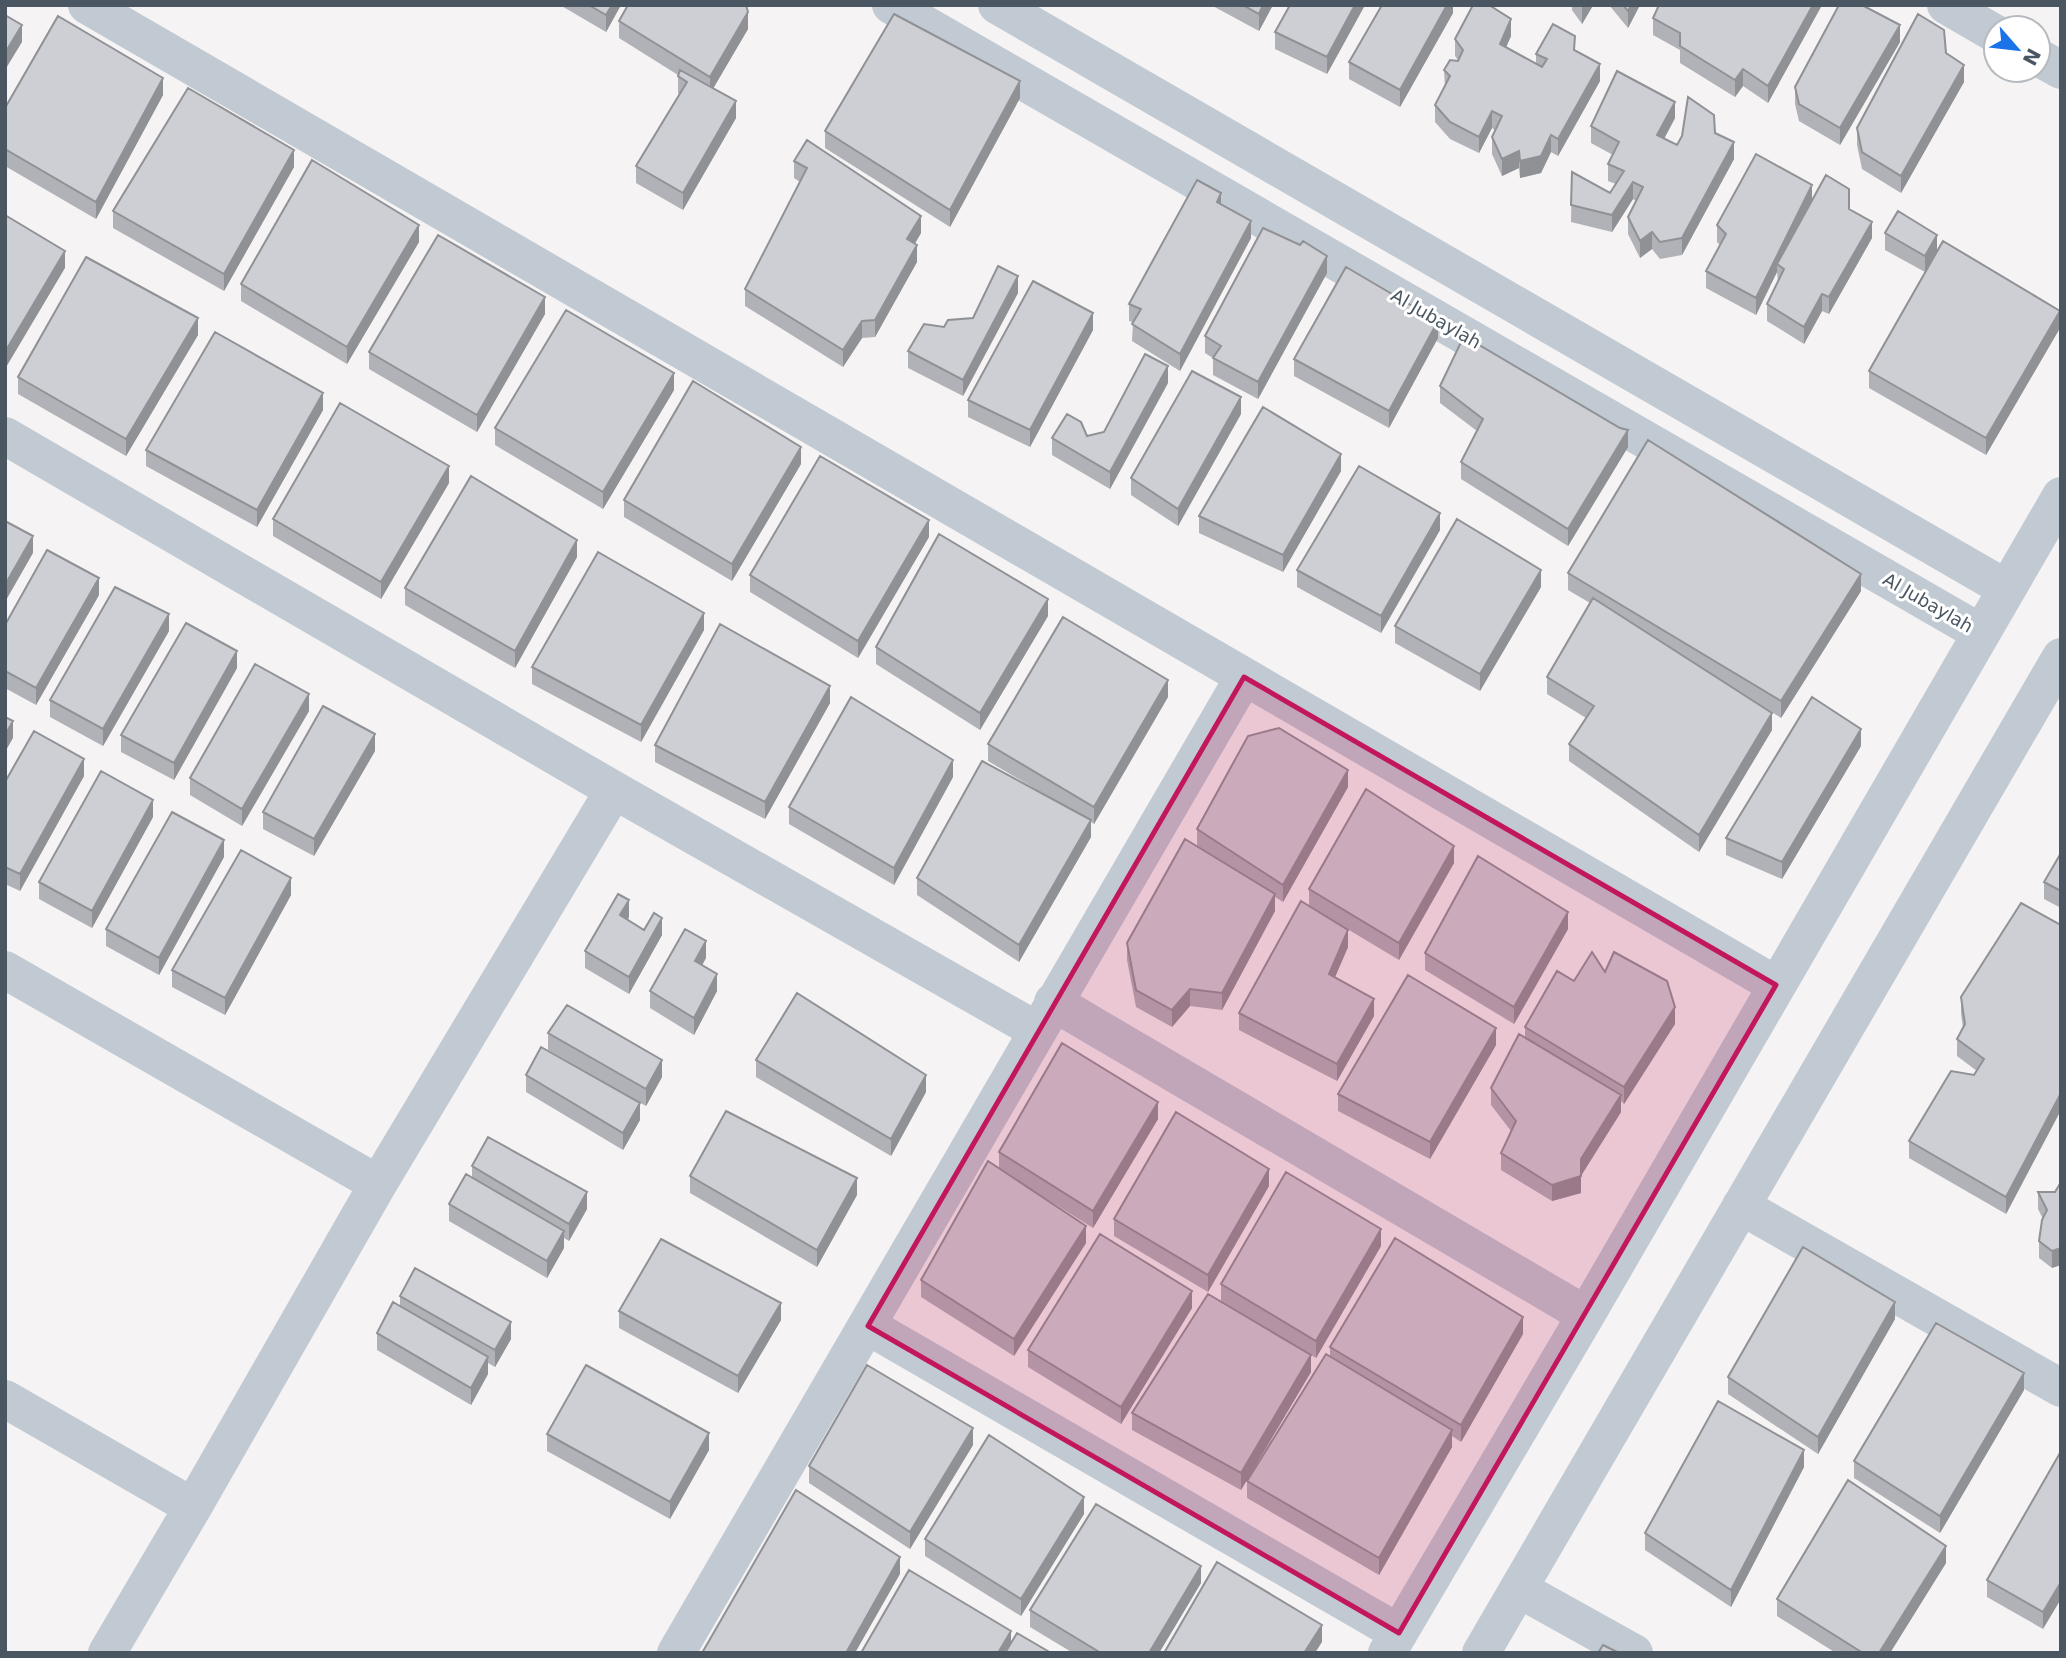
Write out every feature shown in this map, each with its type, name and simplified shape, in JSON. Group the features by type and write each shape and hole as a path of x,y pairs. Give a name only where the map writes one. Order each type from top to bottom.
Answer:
{"street":[{"path":"87,5 1776,985"},
{"name":"Al Jubaylah","path":"891,5 1982,634"},
{"path":"997,5 2007,589"},
{"path":"1946,5 1982,26"},
{"path":"5,436 614,790 1045,1016 1586,1315"},
{"path":"868,1326 1393,1643 2061,496"},
{"path":"1481,1653 2061,657"},
{"path":"676,1653 1244,677"},
{"path":"107,1653 378,1184 614,790"},
{"path":"5,970 378,1184"},
{"path":"1741,1206 2061,1388"},
{"path":"5,1399 193,1507"},
{"path":"1519,1589 1634,1653"}],"highlighted area":[{"path":"1244,677 1776,985 1399,1633 868,1326"}],"building":[{"path":"589,5 612,5 606,15"},
{"path":"628,5 746,5 748,12 710,77 619,21"},
{"path":"1243,5 1263,5 1259,14"},
{"path":"1290,5 1355,5 1327,57 1275,32"},
{"path":"1382,5 1447,5 1400,90 1349,62"},
{"path":"1473,5 1489,5 1511,19 1500,44 1542,67 1547,59 1536,54 1553,24 1575,36 1574,50 1600,64 1558,139 1551,135 1541,156 1520,161 1519,151 1502,159 1492,137 1502,116 1492,111 1479,137 1450,122 1435,105 1450,76 1444,70 1450,60 1458,61 1463,50 1455,39"},
{"path":"1659,5 1813,5 1768,86 1743,69 1735,80 1680,46 1680,33 1653,18"},
{"path":"1839,5 1862,5 1900,25 1840,128 1799,104 1795,87"},
{"path":"894,14 1020,81 950,210 825,131"},
{"path":"1918,14 1944,30 1946,53 1964,65 1901,176 1862,152 1857,128"},
{"path":"5,15 22,25 5,53"},
{"path":"58,16 163,78 96,202 5,149 5,108"},
{"path":"680,70 736,101 683,193 636,166 687,82 678,76"},
{"path":"1617,71 1675,102 1657,135 1677,145 1682,136 1688,97 1714,115 1715,133 1734,142 1682,238 1660,242 1652,232 1640,241 1628,217 1643,187 1633,182 1612,215 1571,205 1572,172 1610,193 1624,171 1608,164 1619,142 1591,126"},
{"path":"188,88 294,150 224,274 113,211"},
{"path":"807,140 921,216 907,239 917,245 875,320 862,321 843,350 745,289 807,168 794,161"},
{"path":"1756,154 1812,185 1756,298 1706,271 1726,234 1717,225"},
{"path":"312,160 419,225 347,347 241,284"},
{"path":"1826,175 1849,189 1849,209 1872,222 1829,297 1822,294 1804,327 1767,304 1784,269 1777,264"},
{"path":"1197,180 1221,193 1217,202 1251,221 1180,354 1132,324 1141,309 1129,304"},
{"path":"1898,211 1937,235 1925,256 1885,233"},
{"path":"5,215 65,251 5,352"},
{"path":"1263,228 1300,245 1303,241 1327,256 1258,382 1213,358 1221,346 1205,336"},
{"path":"438,235 545,297 477,415 369,352"},
{"path":"1943,241 2060,311 1986,438 1869,371"},
{"path":"86,257 198,318 126,439 18,377"},
{"path":"998,266 1018,276 963,380 908,351 924,324 944,327 948,320 973,318"},
{"path":"1346,267 1438,321 1389,411 1294,359"},
{"path":"1033,281 1093,313 1030,430 968,400"},
{"path":"566,310 674,373 603,492 495,428"},
{"path":"215,332 323,393 257,510 146,450"},
{"path":"1464,336 1620,428 1628,430 1568,529 1461,462 1483,419 1440,386"},
{"path":"1145,354 1168,366 1110,472 1052,438 1067,414 1081,422 1087,436 1104,432"},
{"path":"1192,371 1241,397 1178,509 1131,478"},
{"path":"693,381 801,447 732,564 624,500"},
{"path":"340,403 449,466 381,582 273,519"},
{"path":"1263,407 1341,454 1283,555 1199,516"},
{"path":"1648,440 1861,574 1781,701 1568,573"},
{"path":"820,456 929,520 858,641 750,575"},
{"path":"1359,466 1440,513 1381,616 1297,570"},
{"path":"471,476 577,540 515,651 405,588"},
{"path":"1457,519 1541,570 1480,674 1395,626"},
{"path":"5,521 33,536 5,585"},
{"path":"939,534 1048,599 980,713 876,647"},
{"path":"47,550 99,578 36,688 5,671 5,625"},
{"path":"598,552 704,613 641,725 532,667"},
{"path":"115,587 169,614 103,729 50,700"},
{"path":"1593,598 1772,713 1699,835 1569,744 1594,706 1547,677"},
{"path":"1063,617 1168,680 1094,807 988,744"},
{"path":"186,623 237,651 174,763 121,735"},
{"path":"720,624 830,686 765,802 655,745"},
{"path":"255,664 309,694 242,809 190,778"},
{"path":"851,697 953,760 894,868 789,807"},
{"path":"1812,697 1861,729 1782,862 1726,838"},
{"path":"323,706 375,734 314,839 263,812"},
{"path":"5,717 13,721 5,735"},
{"path":"1279,728 1348,770 1283,885 1197,829 1248,736"},
{"path":"34,731 84,759 20,874 5,867 5,782"},
{"path":"982,761 1091,820 1019,945 917,878"},
{"path":"101,771 153,800 92,911 39,882"},
{"path":"1366,789 1454,846 1399,943 1309,889"},
{"path":"172,812 224,840 159,958 106,929"},
{"path":"1185,839 1275,894 1222,993 1190,989 1172,1010 1136,990 1127,943"},
{"path":"241,850 291,878 225,998 172,970"},
{"path":"2061,853 2061,891 2044,882"},
{"path":"1478,856 1568,912 1514,1007 1425,953"},
{"path":"618,894 629,900 620,915 644,930 654,913 662,918 629,977 585,951"},
{"path":"1301,901 1348,930 1329,974 1374,999 1337,1064 1239,1013"},
{"path":"2021,903 2061,925 2061,1093 2006,1197 1909,1141 1951,1071 1974,1075 1984,1059 1957,1039 1965,1024 1961,997"},
{"path":"685,929 706,941 695,961 717,974 694,1018 650,991"},
{"path":"1592,952 1605,972 1614,952 1667,981 1675,1007 1624,1087 1525,1027 1557,971 1574,981"},
{"path":"1408,975 1496,1028 1430,1142 1338,1094"},
{"path":"797,993 926,1075 891,1139 756,1060"},
{"path":"567,1005 662,1060 646,1089 548,1033"},
{"path":"1519,1034 1621,1095 1581,1159 1581,1176 1552,1185 1501,1153 1516,1121 1491,1088"},
{"path":"1062,1043 1158,1102 1093,1211 999,1152"},
{"path":"541,1047 640,1103 623,1133 526,1075"},
{"path":"726,1111 857,1178 817,1250 690,1176"},
{"path":"1176,1112 1269,1169 1208,1275 1114,1219"},
{"path":"488,1137 587,1192 569,1224 472,1166"},
{"path":"988,1161 1086,1226 1014,1339 921,1280"},
{"path":"1286,1172 1381,1229 1316,1341 1221,1284"},
{"path":"466,1174 564,1231 547,1261 449,1204"},
{"path":"2061,1182 2061,1248 2052,1251 2039,1241 2042,1220 2047,1210 2038,1192 2055,1192"},
{"path":"1100,1234 1192,1291 1121,1407 1028,1350"},
{"path":"1395,1238 1523,1317 1461,1425 1330,1347"},
{"path":"661,1239 781,1303 738,1376 619,1311"},
{"path":"1803,1247 1895,1302 1818,1437 1728,1377"},
{"path":"415,1268 511,1322 495,1350 400,1296"},
{"path":"1208,1294 1311,1355 1241,1473 1132,1413"},
{"path":"393,1302 488,1357 471,1388 377,1333"},
{"path":"1936,1323 2024,1373 1940,1516 1854,1461"},
{"path":"1326,1354 1452,1430 1379,1558 1247,1481"},
{"path":"586,1365 709,1433 670,1502 547,1434"},
{"path":"867,1365 973,1428 910,1532 809,1466"},
{"path":"1718,1401 1804,1450 1731,1590 1645,1533"},
{"path":"989,1435 1084,1497 1021,1599 925,1539"},
{"path":"2060,1453 2061,1582 2043,1612 1987,1580"},
{"path":"1848,1480 1946,1546 1879,1653 1863,1653 1777,1599"},
{"path":"796,1490 900,1557 846,1653 702,1653"},
{"path":"1096,1504 1201,1566 1149,1653 1101,1653 1030,1610"},
{"path":"1217,1562 1322,1625 1304,1653 1164,1653"},
{"path":"909,1570 1011,1631 998,1653 861,1653"},
{"path":"1017,1633 1051,1653 1005,1653"},
{"path":"1603,1645 1619,1653 1598,1653"}]}
